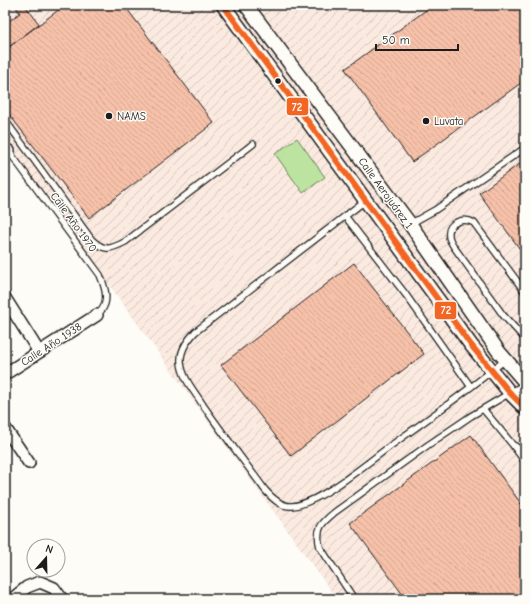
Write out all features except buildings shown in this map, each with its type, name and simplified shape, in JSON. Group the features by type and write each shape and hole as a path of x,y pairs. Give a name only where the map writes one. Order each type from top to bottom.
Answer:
{"street":[{"name":"Calle Aerojuárez 1","path":"223,5 471,345 510,393 525,408"},
{"name":"Calle Aerojuárez 1","path":"246,5 410,224 506,360 525,383"},
{"path":"5,298 39,352"},
{"name":"Calle Año 1938","path":"5,374 96,315"},
{"path":"5,428 28,463"},
{"path":"12,599 27,587 40,582 54,588 62,599"}],"lane":[{"path":"5,120 92,240 98,246 106,248 114,247 125,242 253,144"},
{"path":"410,224 435,210 525,148"},
{"name":"Calle Año 1970","path":"6,150 100,275 106,297 103,308 96,315"},
{"path":"366,200 218,313 195,332 183,349 181,360 182,370 189,383 215,422 269,494 280,503 291,507 310,501 335,487 506,360"},
{"path":"345,216 410,301 470,387"},
{"path":"525,292 474,223 461,220 452,225 448,233 454,247 503,315 515,330 525,339"},
{"path":"354,599 320,547 317,537 324,521 422,449 525,383"},
{"path":"483,409 525,462"},
{"path":"512,444 525,453"}],"shaded area":[{"path":"5,5 525,5 525,599 337,599 5,141"}],"green space":[{"path":"297,138 325,177 303,193 275,154"}],"transit line":[{"name":"72","path":"223,5 471,345 510,393 525,408"}],"place":[{"name":"NAMS","path":"109,116"},
{"name":"Luvata","path":"426,121"}]}
